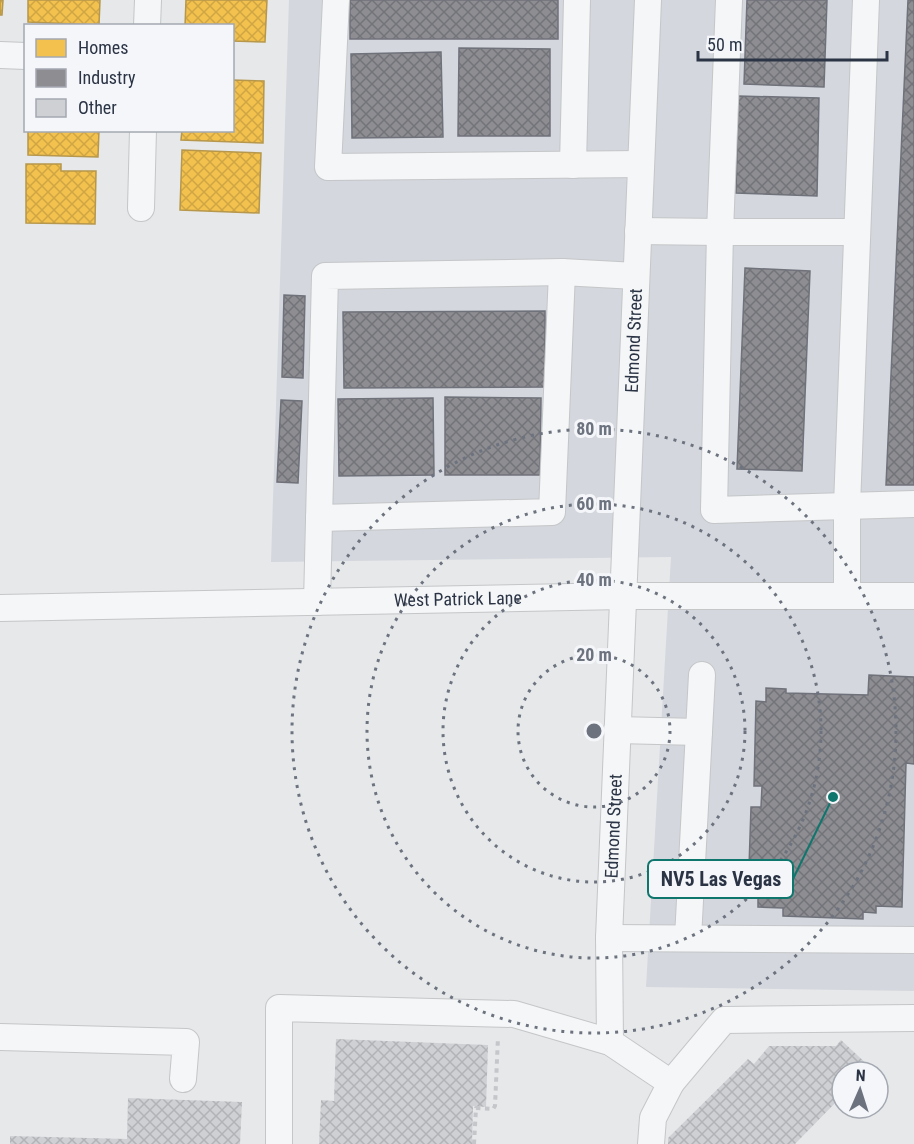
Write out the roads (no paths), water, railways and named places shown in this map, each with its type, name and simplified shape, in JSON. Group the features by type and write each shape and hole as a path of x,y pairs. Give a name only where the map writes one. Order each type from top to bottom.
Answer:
{"street":[{"path":"147,24 148,0"},
{"path":"336,0 328,167 641,164"},
{"path":"573,165 577,0"},
{"name":"Edmond Street","path":"610,1042 609,938 648,0"},
{"path":"729,0 720,232 714,510 914,504"},
{"path":"847,596 847,506 866,0"},
{"path":"0,55 24,56"},
{"path":"141,208 143,132"},
{"path":"638,231 857,232"},
{"path":"317,602 325,276 562,272 636,276"},
{"path":"319,518 552,512 562,272"},
{"name":"West Patrick Lane","path":"0,608 623,596 914,596"},
{"path":"688,938 702,675"},
{"path":"617,730 699,732"},
{"path":"609,938 914,940"},
{"path":"279,1144 279,1008 514,1014 610,1042 671,1083"},
{"path":"651,1144 653,1118 671,1083 724,1020 914,1018"},
{"path":"0,1037 186,1042 183,1079"}],"place":[{"name":"NV5 Las Vegas","path":"833,797"}]}
